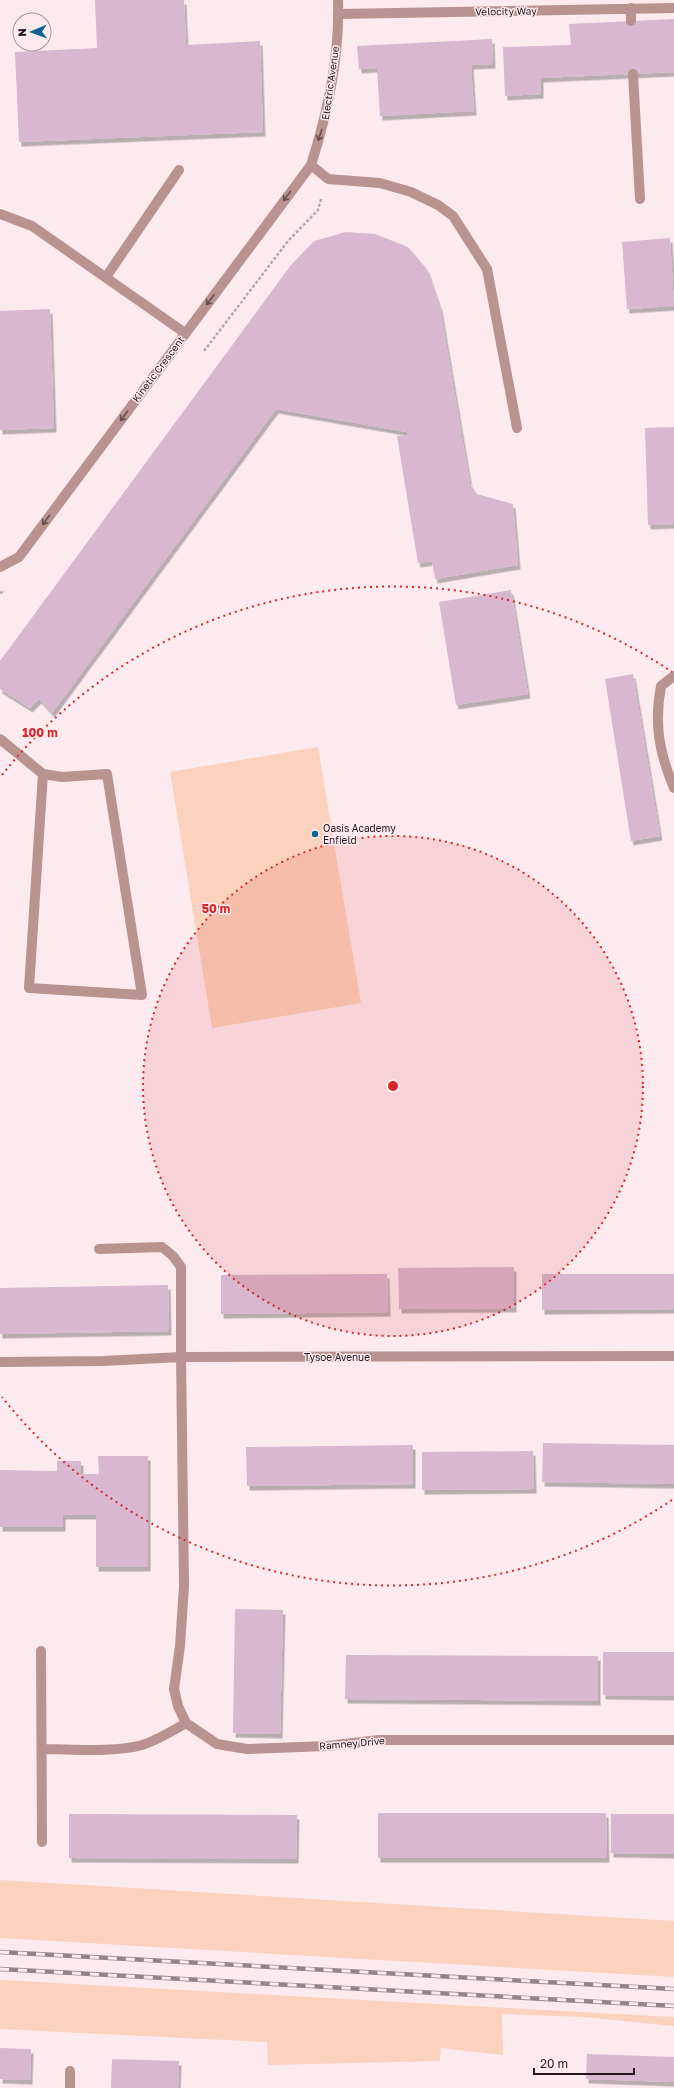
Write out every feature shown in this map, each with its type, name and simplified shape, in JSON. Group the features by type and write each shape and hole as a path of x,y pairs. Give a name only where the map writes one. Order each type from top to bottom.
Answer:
{"street":[{"name":"Electric Avenue","path":"311,165 324,123 334,67 338,0"},
{"path":"631,8 631,21"},
{"name":"Velocity Way","path":"338,14 674,8"},
{"path":"633,74 640,199"},
{"path":"311,165 328,179 380,184 411,192 438,205 453,216 487,269 517,428"},
{"name":"Kinetic Crescent","path":"0,568 19,557 311,165"},
{"path":"106,277 179,170"},
{"path":"0,214 32,226 185,333"},
{"path":"674,676 661,686 657,709 658,739 674,788"},
{"path":"0,739 44,774 62,777 107,774 142,995 29,988 44,774"},
{"path":"42,1749 118,1749 141,1745 161,1738 186,1723 178,1706 174,1689 180,1646 184,1586 181,1267 173,1256 162,1247 99,1249"},
{"name":"Tysoe Avenue","path":"0,1362 104,1361 181,1358 674,1356"},
{"path":"41,1651 42,1842"},
{"name":"Ramney Drive","path":"186,1723 217,1744 247,1749 326,1746 379,1740 674,1740"},
{"path":"70,2071 70,2088"}],"shaded area":[{"path":"318,747 361,1003 212,1028 170,772"},
{"path":"0,1880 674,1921 674,1977 0,1938"},
{"path":"0,1980 674,2017 674,2026 584,2017 502,2014 503,2055 441,2048 440,2061 268,2065 267,2042 0,2029"}],"building":[{"path":"95,0 184,0 186,45 260,41 263,132 19,142 15,52 52,52 52,50 97,48"},
{"path":"674,19 674,72 541,78 541,94 505,96 503,47 571,45 569,24"},
{"path":"492,39 493,64 471,65 474,111 380,116 377,68 359,69 357,46"},
{"path":"346,232 375,234 408,247 427,269 440,307 470,484 477,494 513,504 518,565 435,579 432,561 418,563 397,436 407,435 407,432 276,409 52,713 39,699 30,708 0,689 0,661 291,265 314,241"},
{"path":"670,238 674,306 627,309 622,242"},
{"path":"50,309 54,428 0,430 0,311"},
{"path":"674,427 674,524 648,525 645,428"},
{"path":"511,590 528,694 456,705 439,602"},
{"path":"633,674 660,836 631,841 605,679"},
{"path":"514,1267 514,1308 399,1309 398,1268"},
{"path":"387,1274 388,1312 221,1314 221,1275"},
{"path":"542,1274 674,1274 674,1309 542,1310"},
{"path":"168,1285 169,1331 0,1334 0,1288"},
{"path":"543,1443 674,1445 674,1484 542,1482"},
{"path":"413,1445 413,1484 247,1486 246,1447"},
{"path":"533,1451 534,1489 422,1490 422,1452"},
{"path":"98,1456 148,1456 148,1567 96,1567 96,1515 63,1515 63,1527 0,1527 0,1470 57,1471 57,1461 81,1461 81,1474 99,1474"},
{"path":"235,1609 283,1610 280,1734 233,1733"},
{"path":"603,1652 674,1652 674,1696 603,1695"},
{"path":"346,1655 598,1656 598,1701 345,1699"},
{"path":"378,1813 606,1813 607,1858 378,1858"},
{"path":"69,1814 297,1815 296,1859 69,1858"},
{"path":"611,1814 674,1814 674,1854 611,1853"},
{"path":"0,2048 31,2049 30,2080 0,2079"},
{"path":"587,2054 674,2057 674,2082 586,2079"},
{"path":"112,2059 179,2061 178,2088 111,2088"}],"railway":[{"path":"0,1952 674,1989"},
{"path":"0,1969 674,2006"}],"place":[{"name":"Oasis Academy Enfield","path":"315,834"}]}
